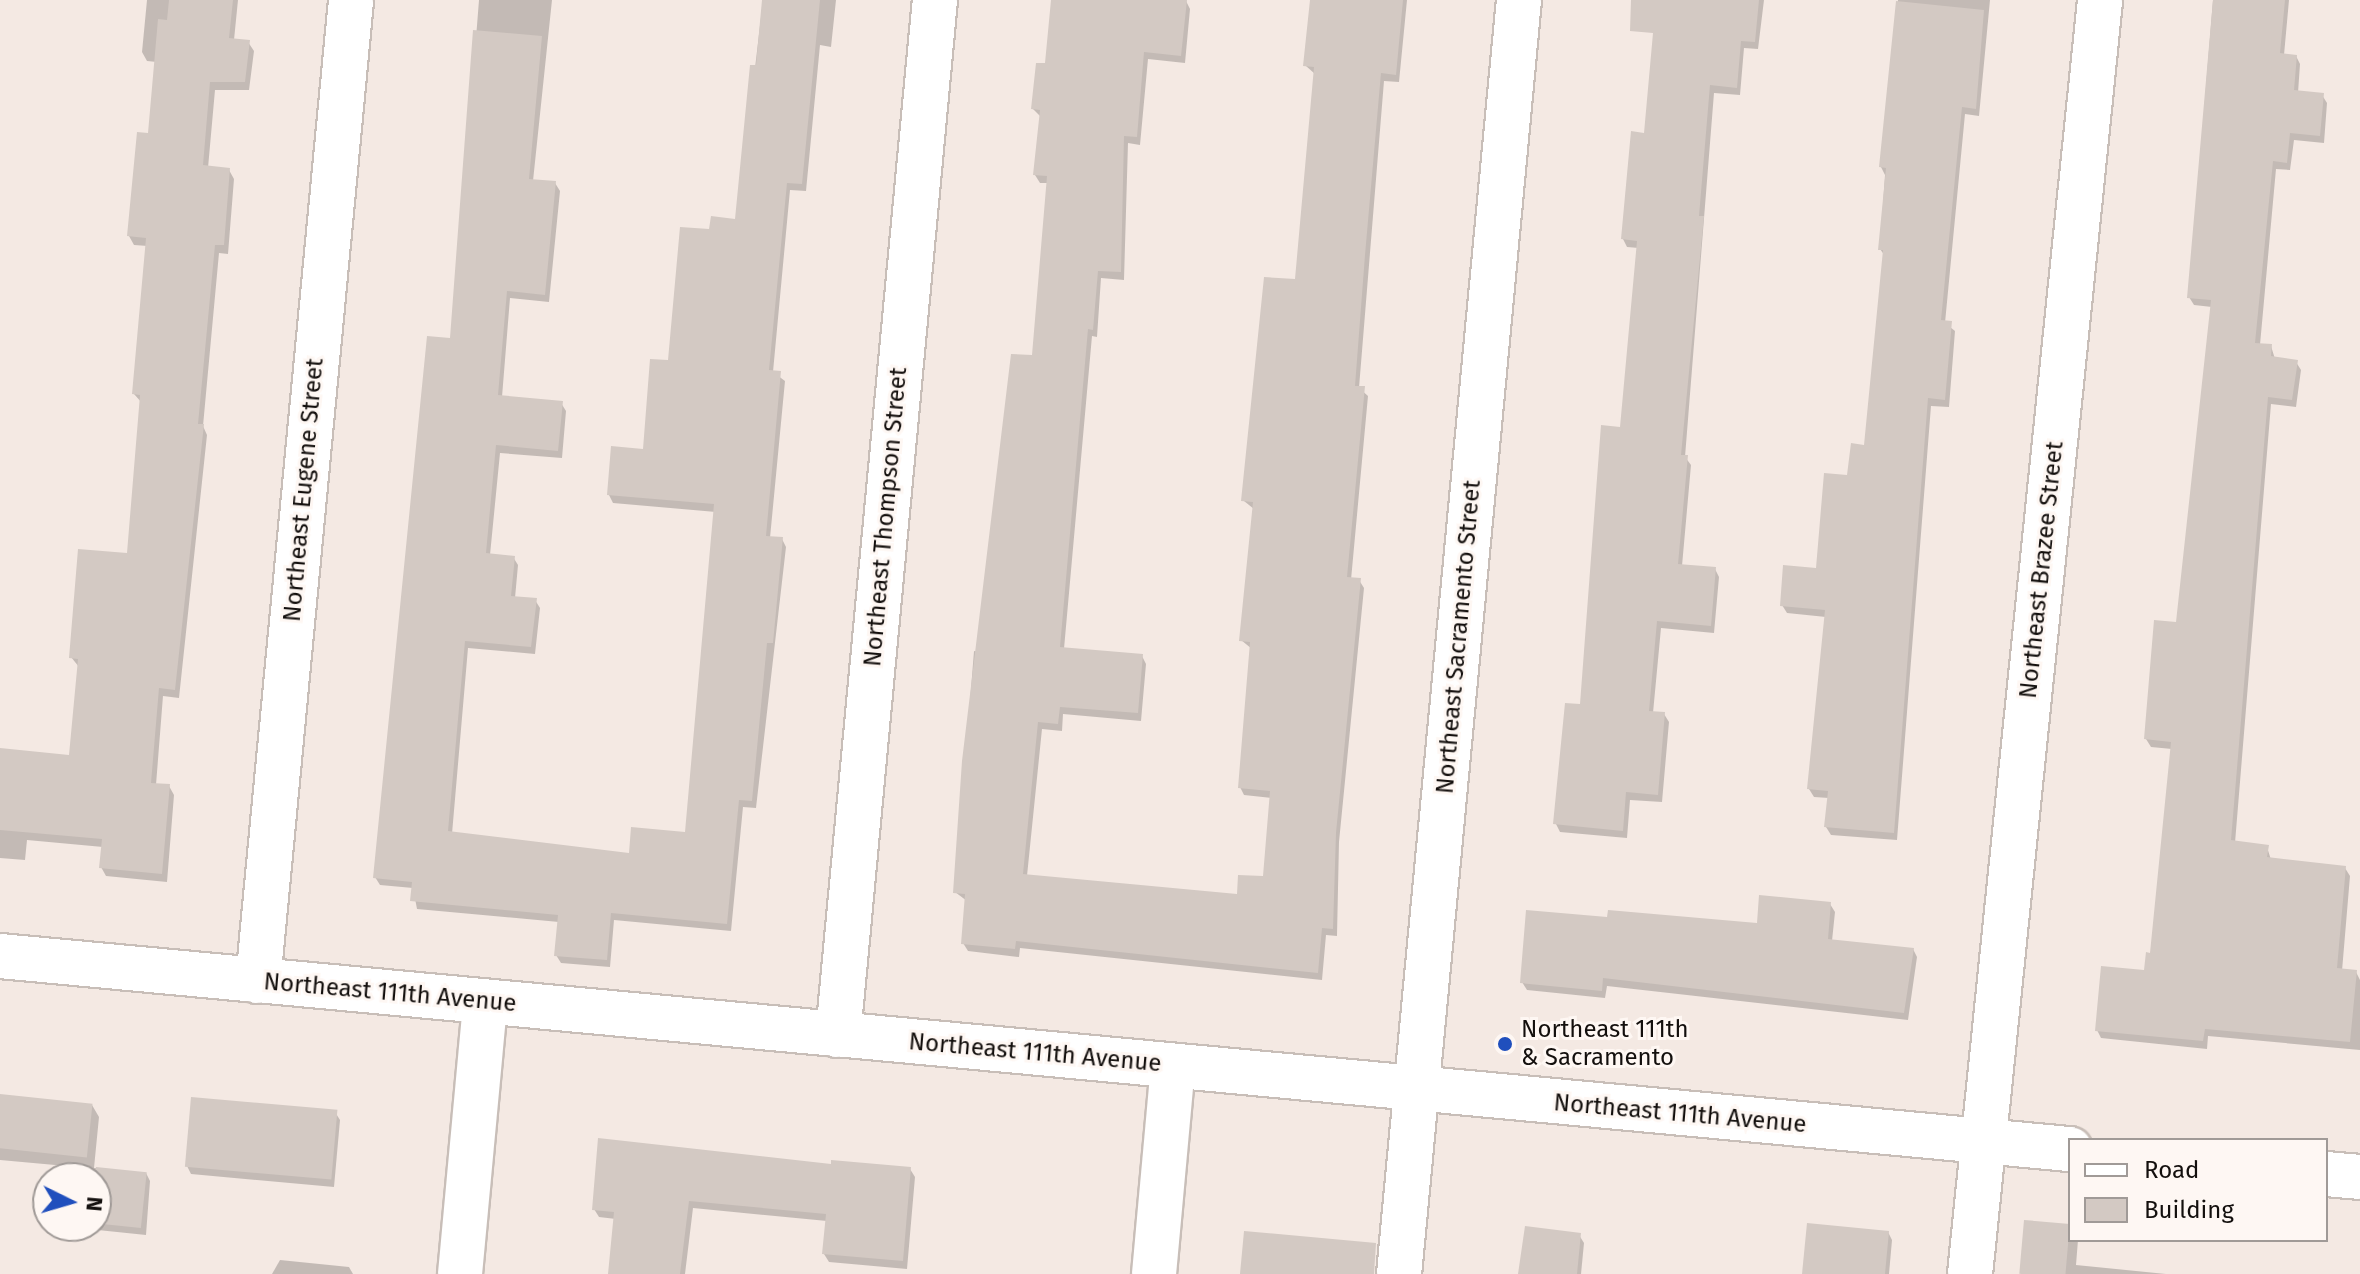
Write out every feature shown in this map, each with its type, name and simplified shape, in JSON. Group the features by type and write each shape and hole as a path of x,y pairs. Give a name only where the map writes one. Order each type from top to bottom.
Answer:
{"street":[{"name":"Northeast Eugene Street","path":"258,981 351,0"},
{"name":"Northeast Thompson Street","path":"838,1035 935,0"},
{"name":"Northeast Sacramento Street","path":"1399,1274 1519,0"},
{"name":"Northeast Brazee Street","path":"1970,1274 2100,0"},
{"name":"Northeast 111th Avenue","path":"0,956 2068,1149"},
{"path":"460,1274 485,1003"},
{"path":"1154,1274 1173,1066"},
{"path":"2328,1174 2360,1177"}],"building":[{"path":"169,0 233,0 229,38 250,40 245,82 210,82 203,165 230,168 224,245 215,245 198,424 204,424 175,690 159,688 151,783 170,784 162,874 99,868 102,839 0,830 0,748 69,755 78,659 69,658 78,549 127,553 140,395 132,394 146,238 127,236 137,132 148,133 158,19 167,20"},
{"path":"762,0 820,0 802,184 787,183 769,370 781,371 766,536 783,537 773,643 767,643 752,801 739,800 727,924 611,913 607,960 554,956 558,915 410,901 412,882 373,878 427,336 450,338 473,30 542,36 529,179 556,181 545,295 507,291 498,395 563,401 558,451 496,445 486,553 515,556 511,596 537,598 531,647 465,641 448,831 629,853 631,827 685,832 714,504 607,495 611,446 643,449 650,359 668,360 680,227 709,229 711,216 735,219 750,65 756,65"},
{"path":"1051,0 1187,0 1181,56 1144,52 1137,137 1124,136 1121,272 1098,271 1093,330 1088,329 1060,647 1143,654 1138,713 1060,707 1058,724 1038,722 1023,874 1237,894 1238,875 1263,876 1270,791 1238,788 1250,642 1239,641 1253,502 1241,501 1264,277 1295,279 1314,67 1303,66 1310,0 1403,0 1396,75 1381,73 1365,255 1355,386 1365,386 1347,577 1361,578 1336,833 1333,929 1322,928 1318,973 1016,941 1015,949 961,944 965,894 953,893 962,761 1011,354 1032,355 1047,176 1033,175 1040,110 1031,109 1036,63 1045,63"},
{"path":"1631,0 1759,0 1755,42 1741,41 1737,88 1710,85 1699,216 1704,216 1681,455 1688,455 1678,564 1716,567 1711,626 1657,621 1649,711 1665,712 1658,795 1626,792 1623,831 1553,824 1565,703 1580,704 1601,425 1620,427 1637,241 1621,239 1631,131 1644,133 1653,33 1630,31"},
{"path":"2213,0 2285,0 2280,53 2297,55 2294,90 2324,93 2320,136 2290,133 2287,163 2273,161 2255,343 2272,344 2271,356 2298,360 2292,400 2268,397 2231,840 2269,845 2267,857 2346,866 2337,968 2357,970 2350,1042 2205,1029 2203,1041 2095,1031 2101,966 2144,970 2146,952 2150,953 2171,742 2144,739 2154,620 2176,622 2211,300 2187,298"},
{"path":"1896,1 1984,10 1976,109 1962,107 1941,320 1952,321 1945,400 1928,398 1894,833 1824,827 1828,791 1807,789 1825,610 1780,606 1783,565 1816,568 1824,473 1847,475 1851,443 1864,445 1883,250 1878,250 1886,168 1879,167"},
{"path":"1759,895 1831,902 1828,939 1914,948 1904,1013 1603,978 1602,991 1520,983 1526,910 1607,917 1608,910 1757,923"},
{"path":"0,1094 92,1104 87,1157 0,1148"},
{"path":"191,1097 337,1110 331,1180 185,1167"},
{"path":"598,1138 831,1164 831,1160 911,1167 903,1261 822,1254 826,1214 689,1201 680,1274 608,1274 614,1212 592,1210"},
{"path":"112,1169 147,1172 141,1228 112,1225"},
{"path":"2024,1220 2068,1224 2065,1274 2019,1274"},
{"path":"1807,1223 1889,1231 1885,1274 1802,1274"},
{"path":"1525,1226 1581,1233 1577,1274 1518,1274"},
{"path":"1244,1231 1376,1243 1374,1274 1240,1274"}],"place":[{"name":"Northeast 111th & Sacramento","path":"1505,1044"}]}
